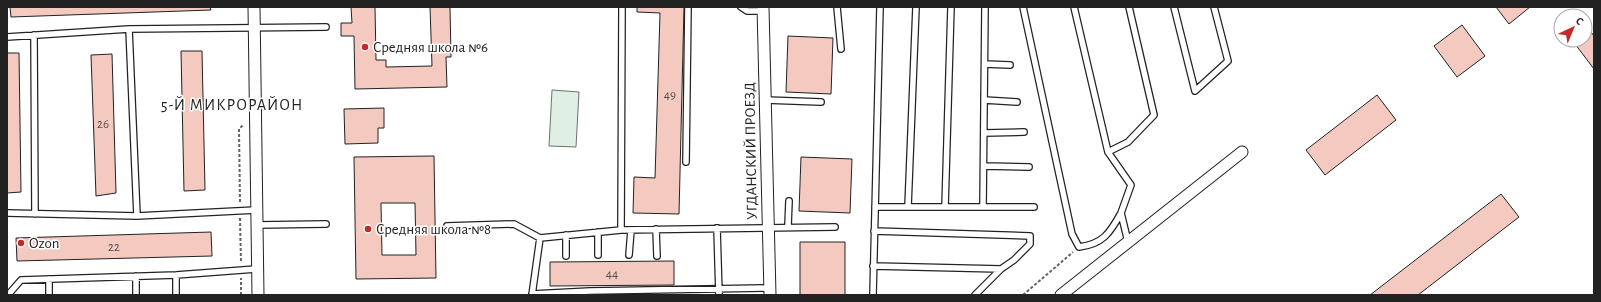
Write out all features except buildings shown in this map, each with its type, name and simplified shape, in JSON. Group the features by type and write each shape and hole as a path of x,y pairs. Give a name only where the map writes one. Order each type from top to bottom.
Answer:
{"street":[{"path":"254,7 253,26 258,295"},
{"name":"УГДАНСКИЙ ПРОЕЗД","path":"763,9 770,292"},
{"path":"1061,295 1242,152"}],"lane":[{"path":"621,230 622,7"},
{"path":"686,162 688,7"},
{"path":"741,7 747,12 763,9"},
{"path":"837,7 841,49"},
{"path":"872,295 880,7"},
{"path":"908,207 916,7"},
{"path":"945,207 951,7"},
{"path":"983,207 985,7"},
{"path":"1023,7 1072,234 1079,247 1093,246 1110,233 1121,213 1131,185 1108,152 1074,7"},
{"path":"1108,152 1128,142 1154,115 1129,7"},
{"path":"1174,7 1196,91 1228,61 1214,7"},
{"path":"7,37 129,29 253,26 326,27"},
{"path":"129,29 138,216"},
{"path":"34,35 35,214"},
{"path":"985,64 1010,65"},
{"path":"765,100 821,102"},
{"path":"984,100 1017,102"},
{"path":"984,133 1024,132"},
{"path":"984,166 1029,167"},
{"path":"788,226 789,201"},
{"path":"875,207 1034,207"},
{"path":"7,213 138,216 257,210"},
{"path":"1121,213 1128,242"},
{"path":"257,225 326,224"},
{"path":"447,226 514,224 540,238 621,230 768,226 835,227"},
{"path":"717,228 719,292"},
{"path":"656,229 657,256"},
{"path":"630,255 631,230"},
{"path":"874,231 1030,236 1030,244 1014,260 1001,269 975,295"},
{"path":"598,232 598,255"},
{"path":"566,235 566,256"},
{"path":"540,238 532,295 590,293 770,292"},
{"path":"873,266 1001,269"},
{"path":"8,295 22,280 176,275 257,269"},
{"path":"176,275 176,295"},
{"path":"136,276 136,295"},
{"path":"49,279 49,295"}],"path":[{"path":"241,295 239,130 245,122"},
{"path":"1023,295 1079,247"}],"green space":[{"path":"552,90 579,92 576,147 549,146"}],"place":[{"name":"Средняя школа №6","path":"365,47"},
{"name":"Средняя школа №8","path":"368,229"},
{"name":"Ozon","path":"21,243"}],"district":[{"name":"5-Й МИКРОРАЙОН","path":"232,105"}]}
